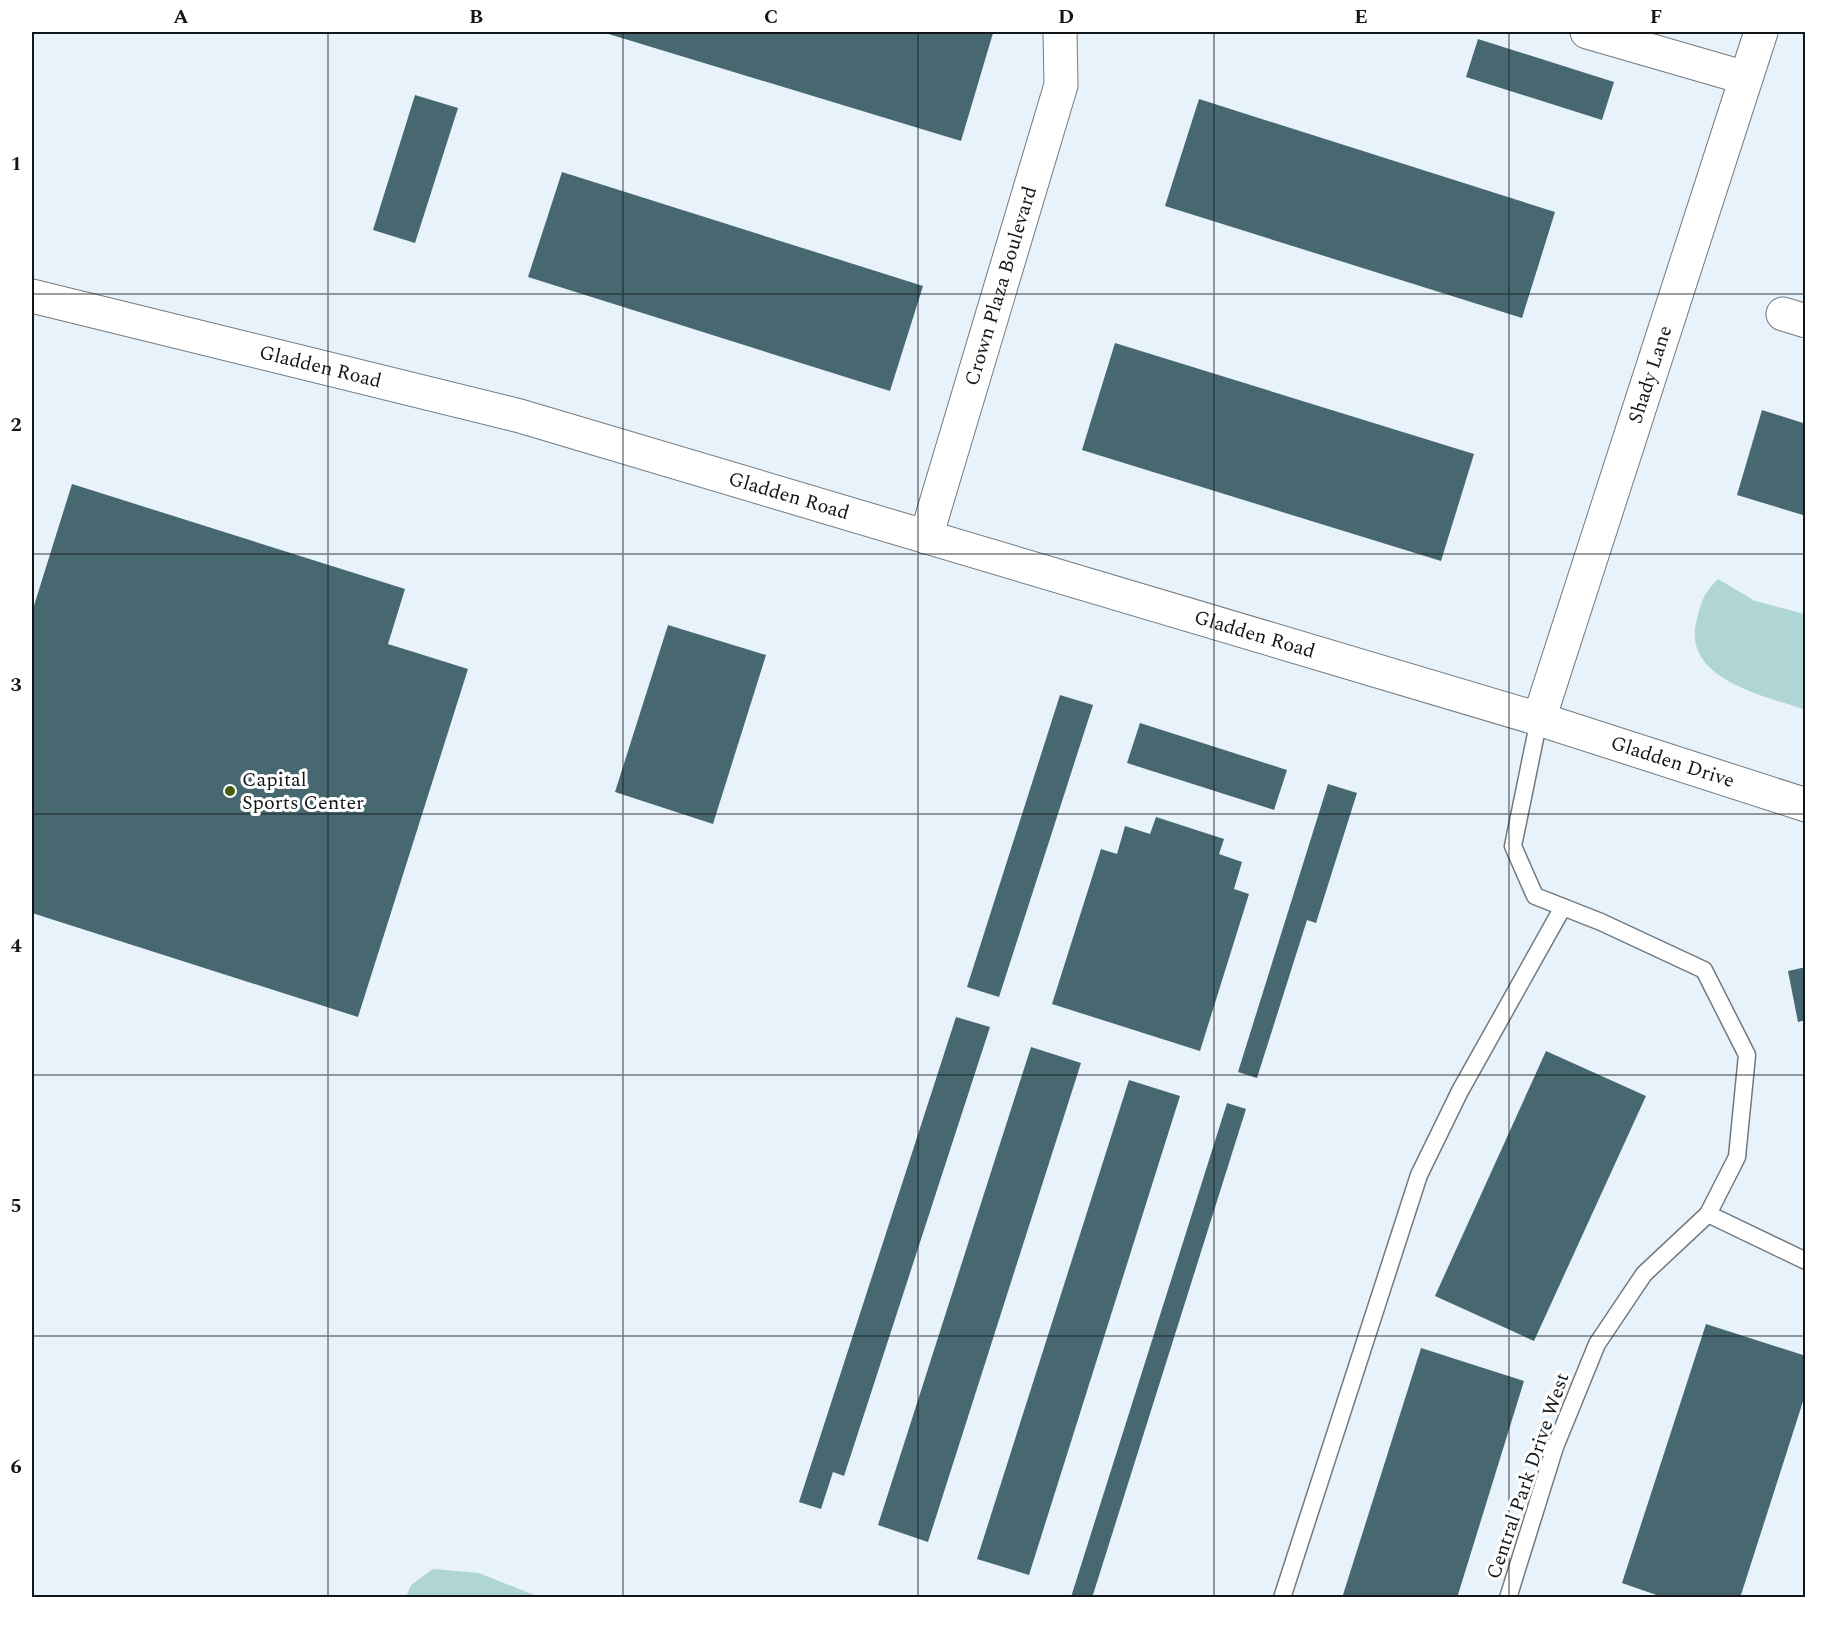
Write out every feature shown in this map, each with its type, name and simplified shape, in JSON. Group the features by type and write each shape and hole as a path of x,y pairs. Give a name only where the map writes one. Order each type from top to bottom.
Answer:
{"street":[{"name":"Crown Plaza Boulevard","path":"926,537 1060,85 1060,32"},
{"path":"1587,32 1746,78"},
{"name":"Shady Lane","path":"1539,719 1761,32"},
{"name":"Gladden Road","path":"32,296 459,399 1539,719"},
{"name":"Gladden Drive","path":"1539,719 1806,805"}],"lane":[{"name":"Central Park Drive West","path":"1508,1598 1555,1447 1597,1344 1644,1274 1708,1214 1737,1157 1747,1055 1704,970 1535,896 1513,846 1539,719"},
{"path":"1282,1598 1419,1175 1460,1090 1563,907"},
{"path":"1708,1214 1806,1261"}],"shaded area":[{"path":"1718,579 1755,601 1805,614 1805,710 1768,698 1729,681 1713,670 1701,656 1695,640 1697,619 1704,597"},
{"path":"433,1569 479,1573 539,1597 406,1597 411,1585"}],"building":[{"path":"602,32 987,32 993,33 961,141"},
{"path":"1478,39 1614,82 1602,120 1466,77"},
{"path":"415,95 458,108 415,243 373,230"},
{"path":"1199,99 1555,212 1522,318 1165,206"},
{"path":"562,172 923,286 890,391 528,277"},
{"path":"1115,343 1474,454 1441,561 1082,450"},
{"path":"1762,410 1806,424 1806,516 1737,495"},
{"name":"Capital Sports Center","path":"72,484 405,589 388,644 468,669 358,1017 32,913 32,612"},
{"path":"668,625 766,655 713,824 615,792"},
{"path":"1060,695 1093,705 999,997 967,987"},
{"path":"1140,723 1287,770 1274,810 1127,763"},
{"path":"1328,784 1357,793 1316,923 1307,920 1257,1078 1238,1072"},
{"path":"1156,817 1224,839 1219,854 1242,862 1234,889 1249,894 1200,1051 1052,1004 1101,849 1117,854 1125,826 1150,834"},
{"path":"1806,967 1806,1020 1798,1022 1788,971"},
{"path":"956,1017 990,1027 844,1476 833,1472 821,1509 799,1502"},
{"path":"1031,1047 1081,1063 928,1542 878,1525"},
{"path":"1546,1051 1646,1096 1534,1341 1435,1296"},
{"path":"1129,1080 1180,1096 1029,1575 977,1559"},
{"path":"1227,1103 1246,1109 1092,1598 1074,1598 1071,1597"},
{"path":"1706,1324 1806,1356 1806,1392 1740,1598 1665,1598 1622,1583"},
{"path":"1421,1348 1524,1381 1457,1598 1342,1598"}],"place":[{"name":"Capital Sports Center","path":"230,791"}]}
